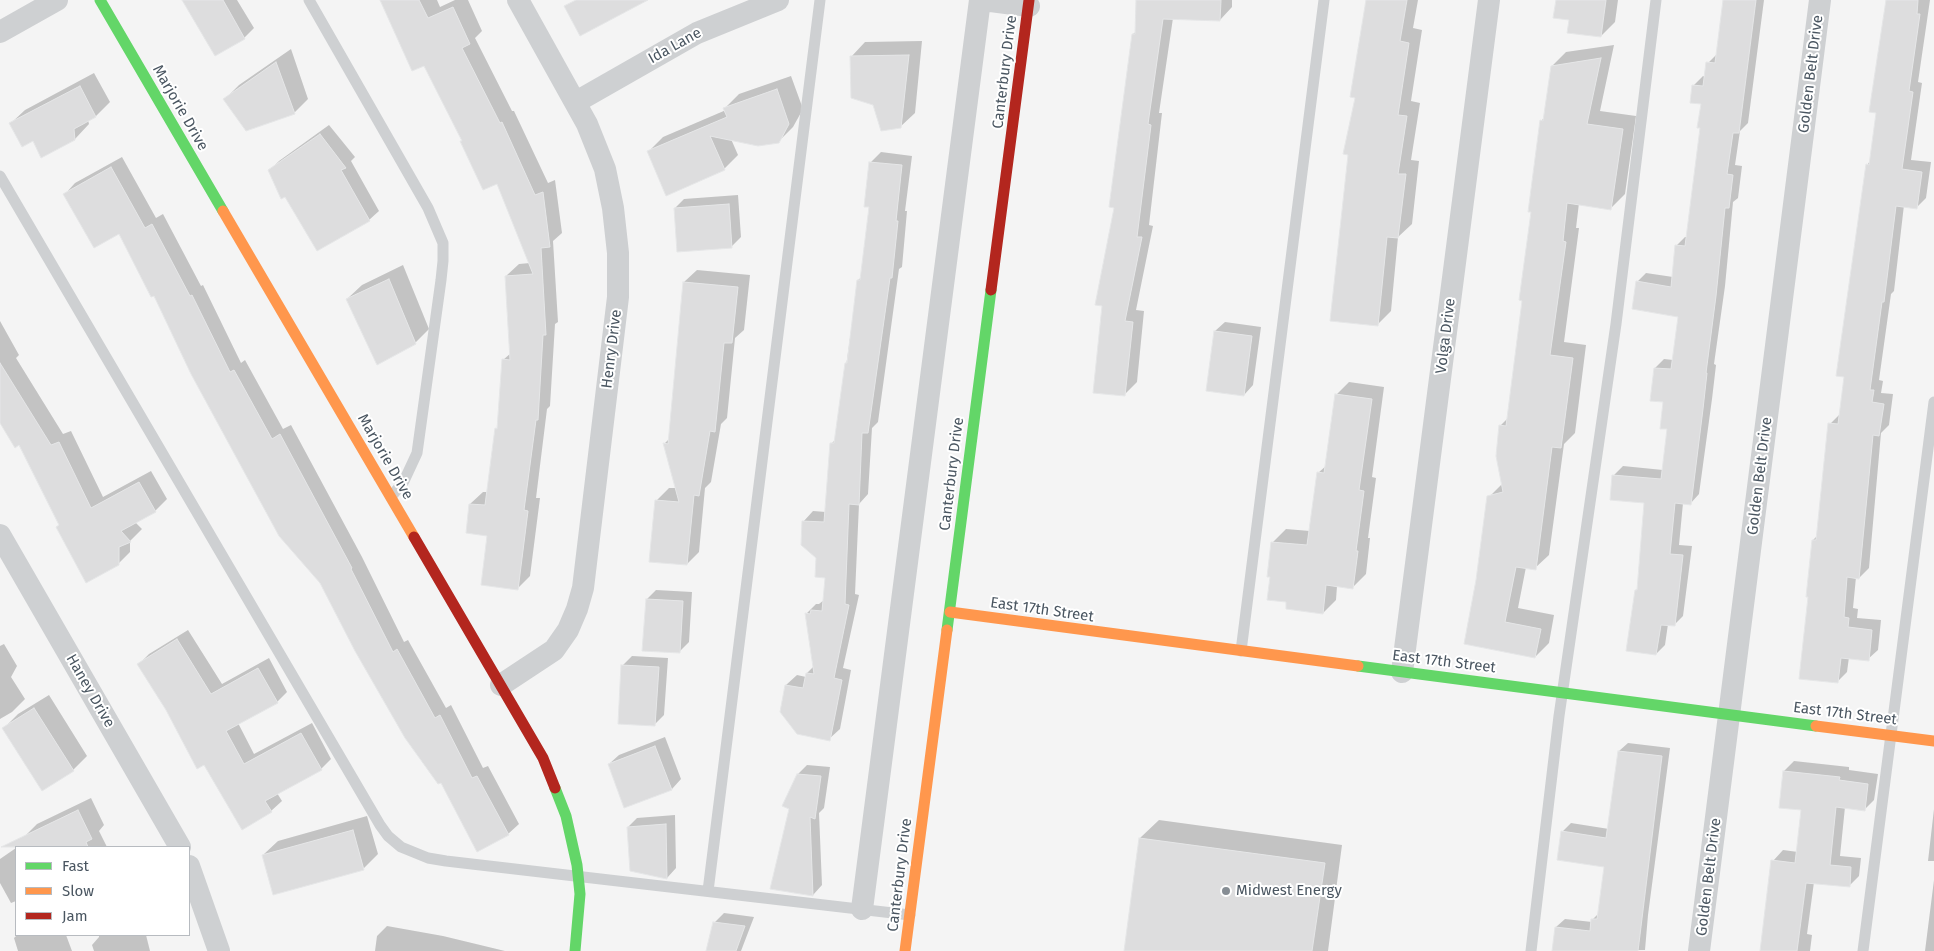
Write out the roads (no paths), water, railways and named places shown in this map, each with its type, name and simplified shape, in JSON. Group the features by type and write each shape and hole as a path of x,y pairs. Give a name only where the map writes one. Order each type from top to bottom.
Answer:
{"street":[{"path":"0,32 57,0"},
{"name":"Marjorie Drive","path":"100,0 543,758 559,794 571,837 578,876 580,894 575,951"},
{"name":"Henry Drive","path":"501,684 554,650 568,630 577,609 584,578 618,297 618,253 613,208 605,169 588,124 518,0"},
{"name":"Ida Lane","path":"576,102 697,32 778,0"},
{"path":"862,909 982,0 1029,3"},
{"name":"Volga Drive","path":"1402,672 1490,0"},
{"name":"Golden Belt Drive","path":"1699,951 1820,0"},
{"name":"Canterbury Drive","path":"905,951 1029,3"},
{"name":"Haney Drive","path":"0,535 179,846"},
{"name":"East 17th Street","path":"950,612 1934,741"},
{"path":"190,869 219,951"}],"lane":[{"path":"309,0 428,208 443,243 441,280 417,453 404,481 391,497"},
{"path":"708,890 820,0"},
{"path":"1240,651 1324,0"},
{"path":"1531,951 1562,692 1616,324 1656,0"},
{"path":"0,176 370,808 388,836 401,847 428,858 910,915"},
{"path":"1863,951 1934,402"}],"place":[{"name":"Midwest Energy","path":"1226,891"}]}
